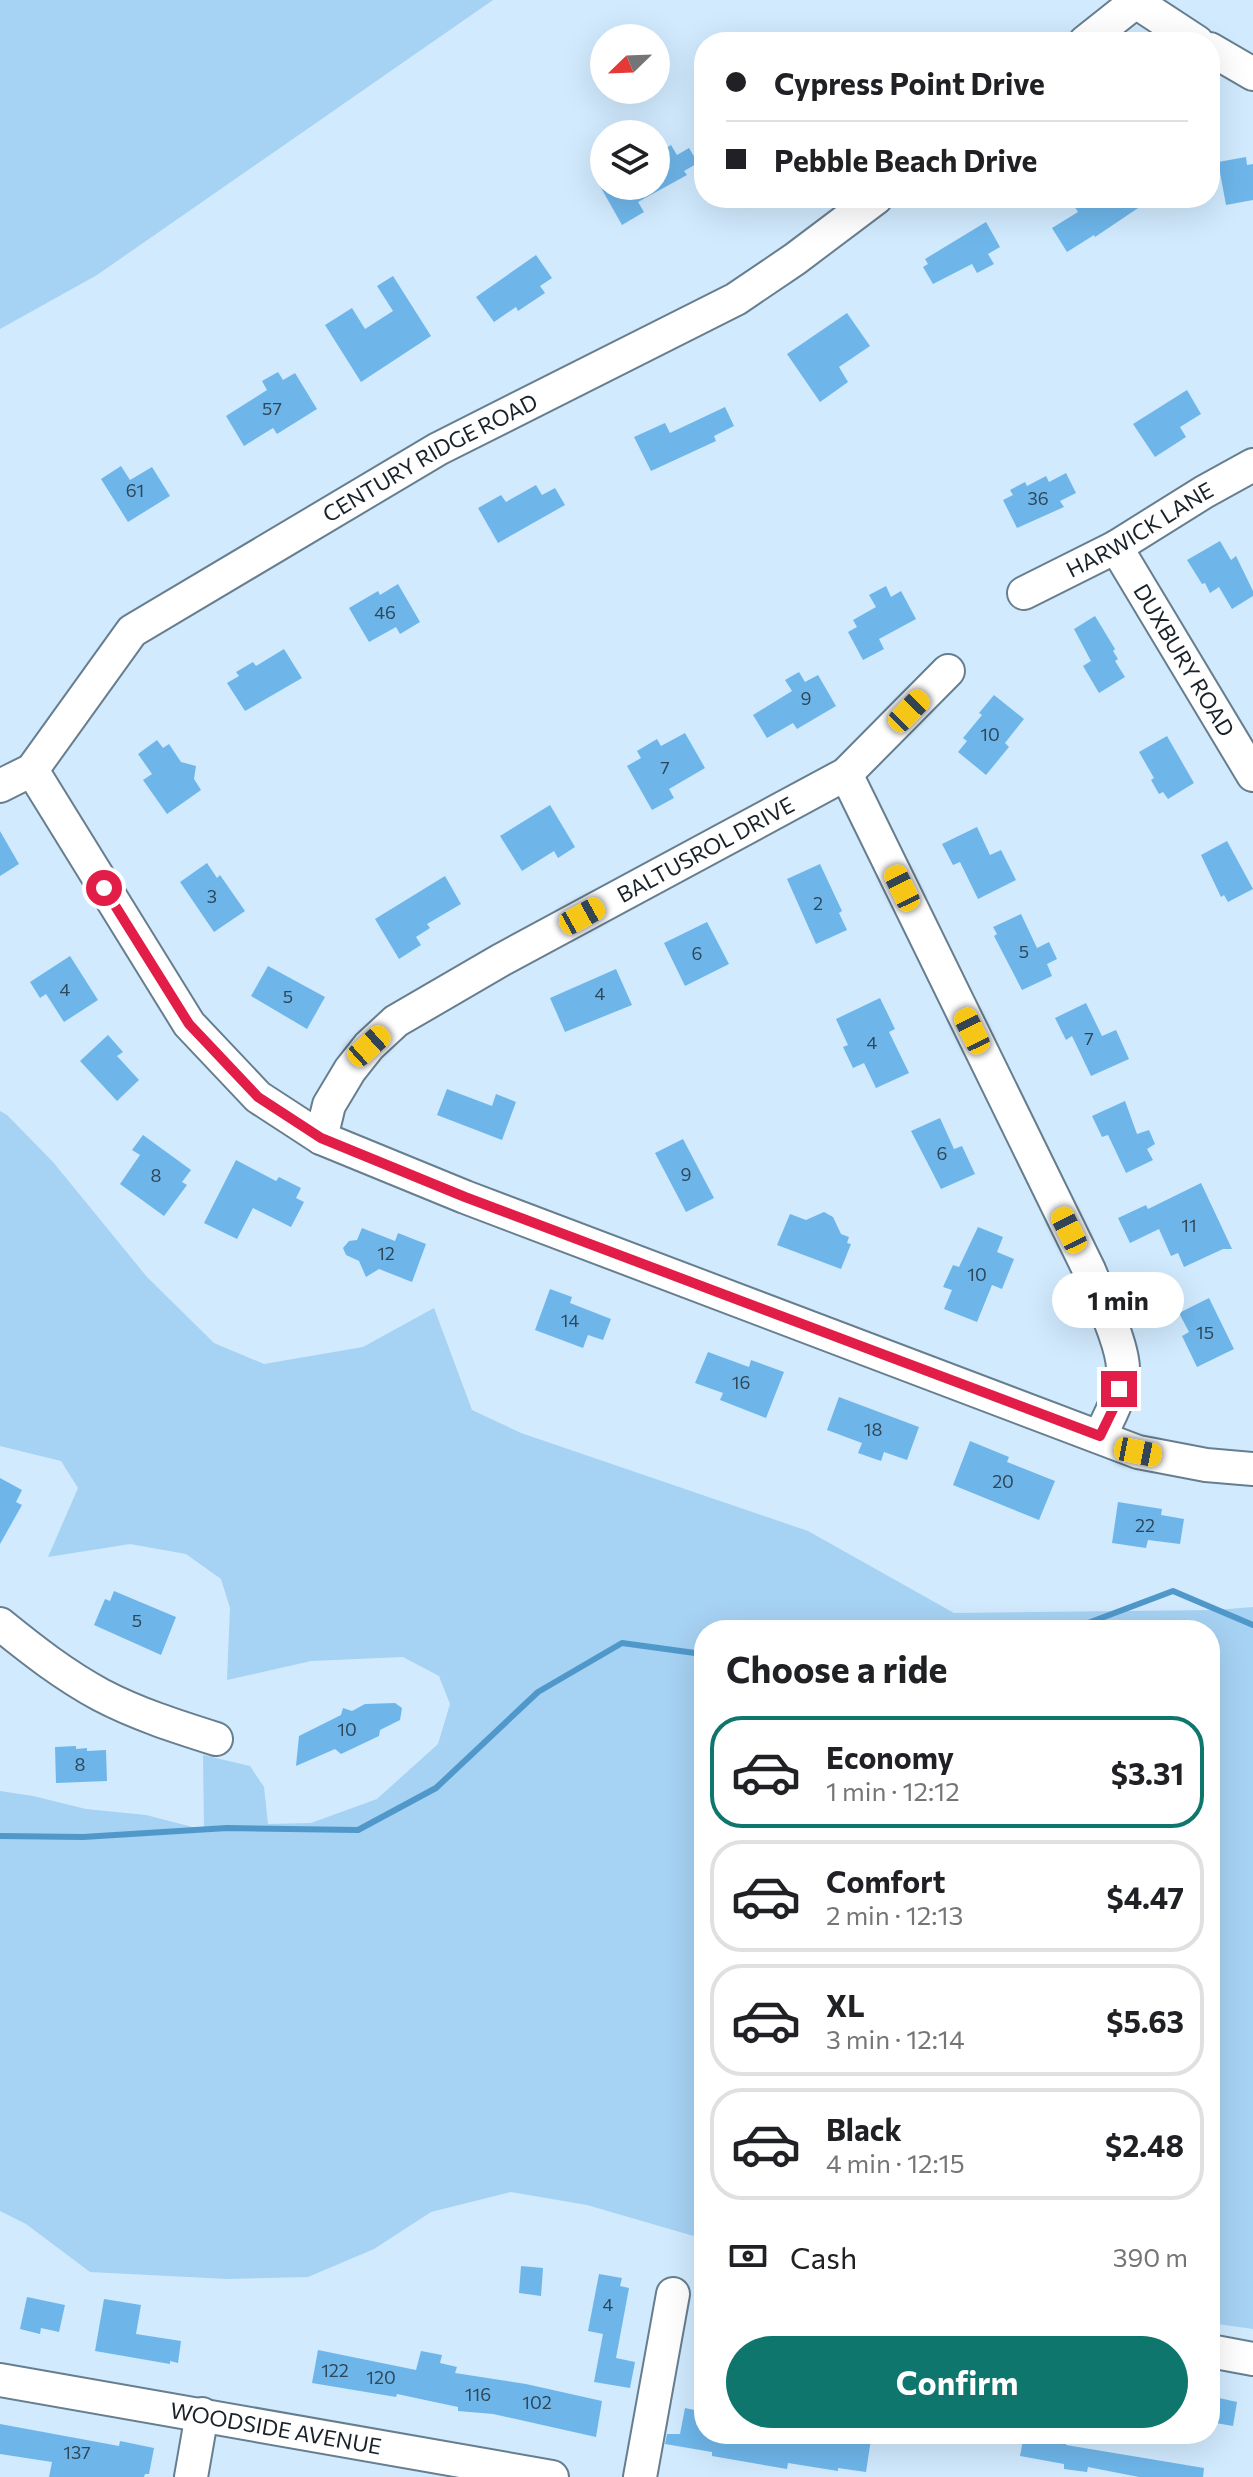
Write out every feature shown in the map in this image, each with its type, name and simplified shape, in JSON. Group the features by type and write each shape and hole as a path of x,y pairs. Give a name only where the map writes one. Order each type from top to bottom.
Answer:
{"street":[{"path":"1098,32 1137,1 1182,32"},
{"path":"1220,55 1253,74"},
{"name":"CENTURY RIDGE ROAD","path":"32,770 132,631 438,449 736,299 863,208"},
{"name":"HARWICK LANE","path":"1024,593 1116,547 1253,465"},
{"name":"DUXBURY ROAD","path":"1116,547 1253,775"},
{"name":"BALTUSROL DRIVE","path":"321,1138 329,1105 350,1070 369,1046 396,1021 501,960 846,774 948,671"},
{"path":"0,786 32,770 189,1024 258,1097 321,1138 480,1202 1138,1452 1206,1465 1253,1469"},
{"path":"846,774 1089,1270 1122,1356 1123,1372 1115,1405 1100,1436"},
{"path":"0,1624 41,1658 102,1695 175,1726 216,1739"},
{"path":"640,2477 673,2294"},
{"path":"1220,2353 1253,2359"},
{"name":"WOODSIDE AVENUE","path":"0,2380 552,2477"},
{"path":"191,2477 202,2414"}],"shaded area":[{"path":"0,0 493,0 97,275 0,329"},
{"path":"0,1111 53,1162 147,1277 214,1343 264,1364 363,1347 434,1308 472,1410 521,1433 808,1531 954,1613 1253,1607 1253,2329 1220,2324 1220,1620 694,1620 694,2236 587,2205 511,2192 431,2212 374,2249 308,2277 228,2279 90,2272 26,2224 0,2211 0,1791 86,1809 146,1815 204,1830 203,1755 250,1766 264,1787 268,1824 311,1823 377,1799 438,1744 450,1704 439,1676 403,1657 311,1661 227,1680 230,1608 221,1579 186,1554 130,1544 48,1557 78,1488 61,1461 0,1446"}],"building":[{"path":"671,145 677,155 689,148 694,156 694,165 684,171 687,175 670,184"},
{"path":"1246,157 1247,165 1253,164 1253,200 1226,205 1220,162"},
{"path":"608,200 642,200 638,202 644,212 622,225"},
{"path":"1075,208 1138,208 1067,252 1052,228 1078,212"},
{"path":"986,222 1000,247 988,254 994,264 977,273 972,264 933,284 923,267 928,264 925,259"},
{"path":"536,255 552,278 540,286 545,293 494,322 476,297"},
{"path":"393,276 431,336 361,382 325,325 352,308 365,329 393,311 377,286"},
{"path":"847,313 870,346 839,367 848,382 820,402 787,354"},
{"path":"278,372 283,380 295,373 317,409 277,434 273,428 244,446 226,416 267,390 262,381"},
{"path":"1187,390 1201,414 1180,427 1186,437 1155,457 1133,424"},
{"path":"725,407 734,426 714,436 716,441 651,471 634,437 665,423 670,433"},
{"path":"121,466 130,480 152,467 170,496 128,522 101,479"},
{"path":"1066,473 1076,493 1060,501 1064,507 1017,528 1003,500 1013,495 1010,490 1025,482 1027,486 1046,476 1049,482"},
{"path":"536,485 542,495 555,488 565,505 498,543 478,508 501,495 506,502"},
{"path":"1220,541 1231,560 1236,556 1253,591 1253,596 1232,609 1219,587 1210,593 1187,560"},
{"path":"398,584 420,622 400,634 396,627 369,642 349,608 378,591 380,595"},
{"path":"886,586 891,597 901,591 916,619 879,639 884,649 863,660 848,632 857,627 853,620 876,607 869,595"},
{"path":"1095,616 1115,649 1113,651 1118,659 1115,661 1125,677 1099,693 1083,666 1091,661 1074,629"},
{"path":"284,649 302,678 245,711 227,683 239,676 236,672 253,662 256,666"},
{"path":"799,672 805,682 818,675 836,706 797,729 793,723 767,738 753,715 792,691 785,680"},
{"path":"994,695 1024,719 1005,743 1009,747 986,775 958,752 967,741 963,738"},
{"path":"685,733 705,768 669,789 674,798 652,810 627,766 641,758 637,751 657,739 661,746"},
{"path":"1167,736 1194,783 1168,799 1163,792 1159,794 1139,752"},
{"path":"157,740 163,748 169,744 181,762 196,766 194,779 201,790 167,814 143,780 152,774 138,754"},
{"path":"550,805 575,847 558,858 554,851 522,871 500,836"},
{"path":"977,827 990,855 1001,850 1016,880 978,899 960,862 953,865 942,844"},
{"path":"0,831 19,864 0,876"},
{"path":"1227,841 1253,889 1228,902 1224,895 1221,897 1201,855"},
{"path":"207,863 217,878 220,875 245,911 214,932 180,882"},
{"path":"820,864 842,911 839,913 847,930 816,944 787,879"},
{"path":"445,876 461,904 427,924 430,928 416,937 421,945 399,959 375,919"},
{"path":"1021,914 1037,948 1049,942 1057,959 1047,964 1052,976 1022,990 994,936 997,934 993,927"},
{"path":"707,922 729,964 685,986 664,943"},
{"path":"70,956 98,1000 64,1022 46,994 40,998 30,982"},
{"path":"268,966 325,997 307,1029 251,996"},
{"path":"616,969 632,1005 565,1032 550,998"},
{"path":"880,998 895,1029 889,1032 909,1073 876,1088 864,1063 853,1068 843,1047 848,1045 836,1019"},
{"path":"1086,1003 1102,1036 1116,1030 1129,1059 1091,1076 1072,1036 1066,1040 1055,1018"},
{"path":"108,1035 123,1052 117,1056 139,1080 117,1101 80,1061"},
{"path":"447,1089 492,1106 496,1094 516,1102 502,1140 437,1115"},
{"path":"1125,1101 1137,1134 1149,1130 1155,1144 1147,1149 1153,1160 1126,1173 1108,1135 1102,1137 1092,1116"},
{"path":"940,1118 954,1149 962,1146 975,1174 941,1189 911,1131"},
{"path":"143,1135 191,1170 182,1182 187,1185 164,1216 120,1184 140,1155 132,1150"},
{"path":"683,1139 714,1198 686,1212 655,1153"},
{"path":"236,1160 276,1181 279,1177 301,1188 296,1198 304,1202 291,1227 253,1208 237,1239 204,1223"},
{"path":"1201,1183 1232,1249 1223,1249 1184,1267 1178,1253 1171,1256 1159,1229 1130,1243 1118,1218 1146,1205 1148,1209"},
{"path":"824,1212 833,1217 841,1234 849,1237 847,1243 851,1244 841,1269 777,1245 790,1214 806,1220"},
{"path":"978,1227 1003,1237 997,1252 1014,1259 1002,1289 992,1285 977,1322 944,1309 952,1290 943,1287 953,1265 959,1267"},
{"path":"362,1228 395,1241 398,1233 426,1244 412,1282 379,1269 366,1277 359,1261 346,1255 343,1248 349,1241 357,1240"},
{"path":"550,1289 572,1297 570,1303 611,1319 603,1340 588,1335 583,1348 535,1330"},
{"path":"1209,1298 1234,1349 1197,1367 1182,1336 1189,1332 1179,1313"},
{"path":"708,1352 749,1367 751,1360 784,1372 766,1418 720,1400 723,1393 695,1383"},
{"path":"839,1397 919,1427 907,1460 884,1452 881,1461 858,1453 862,1443 827,1430"},
{"path":"970,1441 1009,1457 1007,1462 1055,1481 1039,1520 953,1485"},
{"path":"0,1478 22,1490 16,1502 22,1505 0,1544"},
{"path":"1118,1502 1162,1509 1161,1515 1184,1519 1180,1544 1148,1540 1146,1548 1112,1543"},
{"path":"114,1591 176,1617 161,1655 94,1625 105,1599 110,1601"},
{"path":"395,1703 402,1708 400,1720 380,1730 379,1736 341,1754 335,1749 296,1766 299,1736 341,1715 343,1708 352,1711 365,1704"},
{"path":"76,1746 76,1749 87,1748 87,1751 106,1750 107,1781 56,1783 55,1747"},
{"path":"521,2266 543,2268 541,2296 519,2293"},
{"path":"599,2274 622,2278 620,2286 629,2288 616,2358 635,2362 630,2388 594,2382 603,2334 588,2331"},
{"path":"27,2297 65,2305 59,2332 41,2328 40,2334 20,2329"},
{"path":"104,2299 141,2305 136,2334 181,2341 178,2363 95,2351"},
{"path":"318,2350 416,2370 421,2351 442,2355 440,2363 457,2367 455,2373 526,2384 602,2401 596,2437 493,2414 458,2411 458,2407 397,2394 396,2397 312,2383"},
{"path":"1220,2398 1237,2402 1233,2426 1220,2424"},
{"path":"685,2408 694,2410 694,2444 870,2444 866,2472 788,2463 787,2469 665,2444 667,2434 680,2434"},
{"path":"0,2424 119,2446 120,2441 154,2448 149,2474 144,2477 49,2477 52,2462 0,2454"},
{"path":"1022,2444 1066,2444 1204,2468 1203,2477 1139,2477 1088,2467 1087,2472 1064,2469 1064,2464 1020,2456"}],"waterway":[{"path":"1096,1620 1173,1591 1253,1625"},
{"path":"0,1836 83,1837 227,1828 358,1830 436,1788 538,1692 622,1643 694,1653"}],"route":[{"path":"104,888 189,1024 258,1097 321,1138 465,1197 1100,1436 1119,1389"}]}
